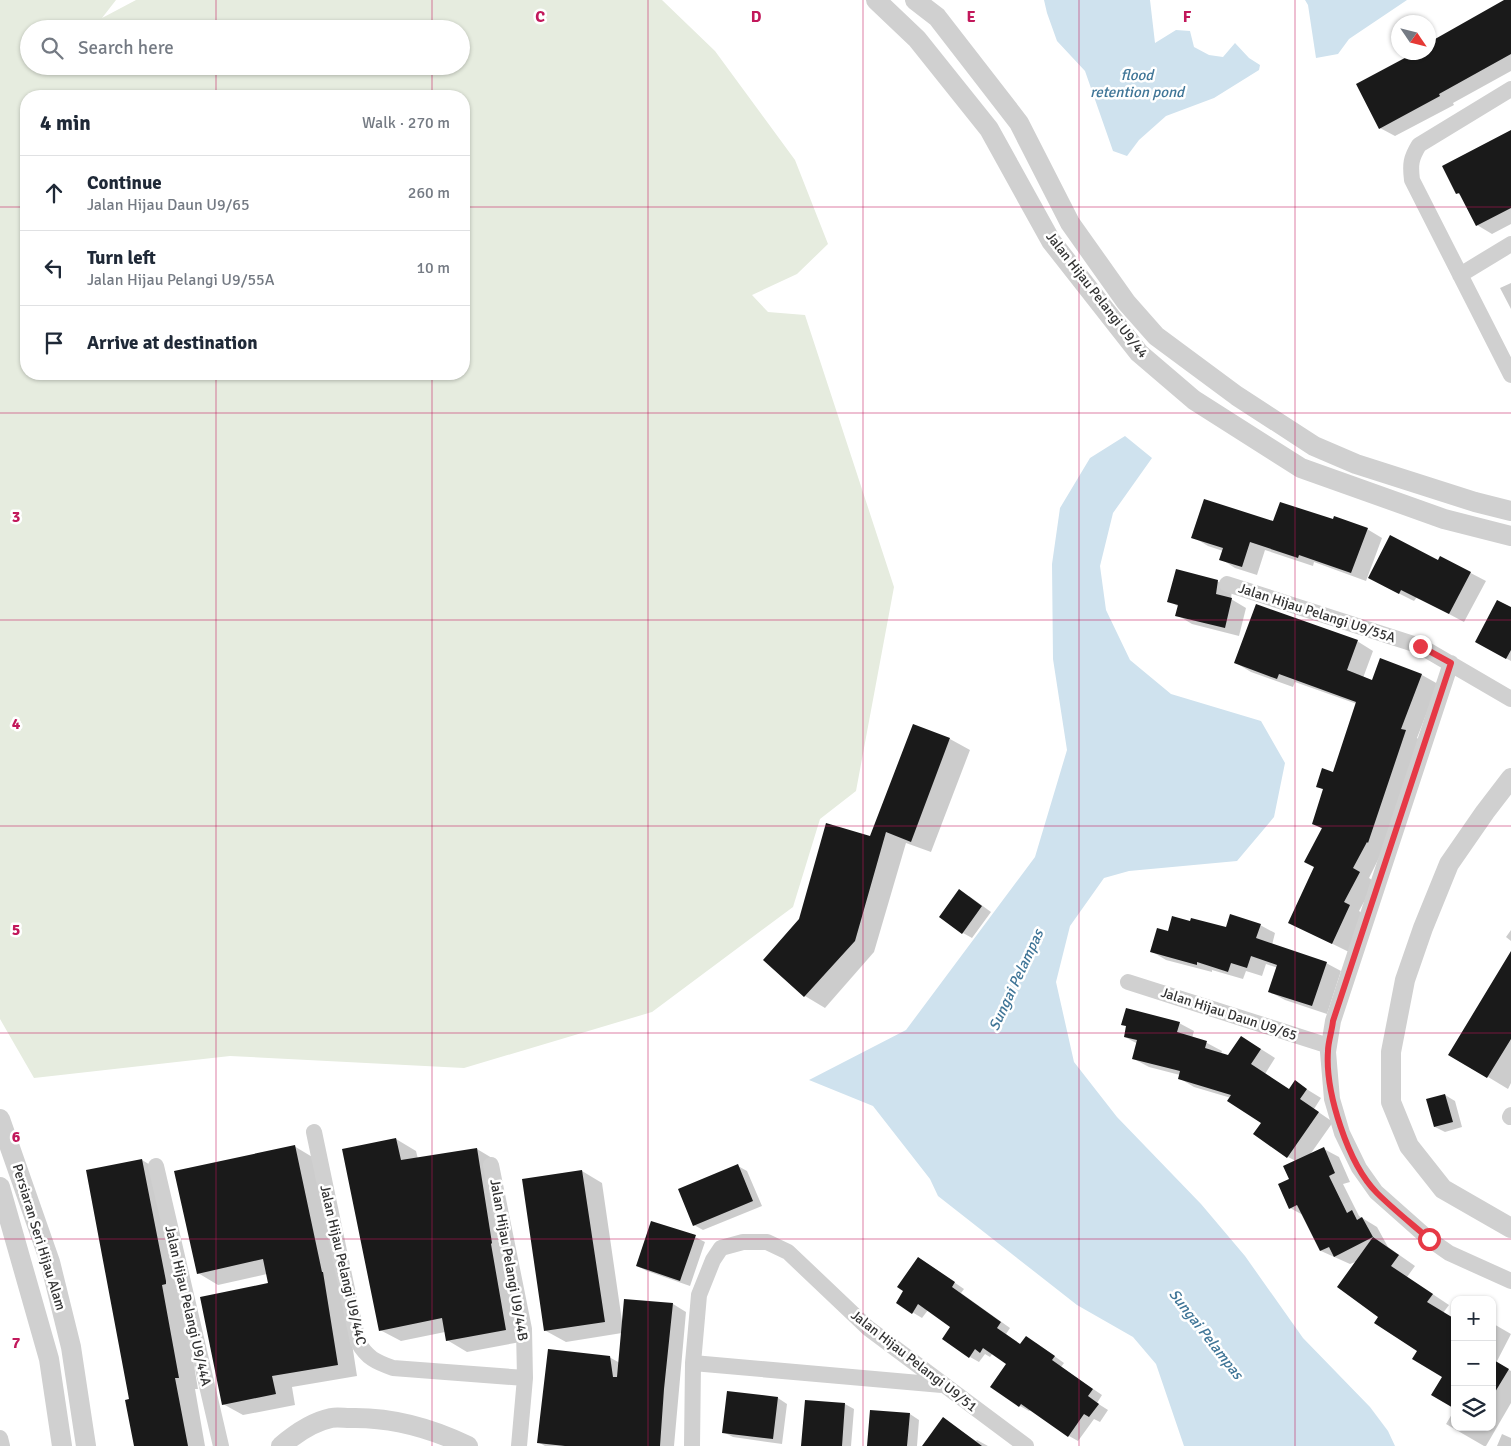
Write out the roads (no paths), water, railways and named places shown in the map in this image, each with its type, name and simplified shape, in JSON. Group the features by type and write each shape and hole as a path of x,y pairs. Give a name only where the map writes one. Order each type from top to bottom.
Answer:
{"street":[{"name":"Jalan Hijau Pelangi U9/44","path":"876,0 917,39 989,130 1052,241 1139,354 1194,400 1301,468 1444,520 1511,536"},
{"name":"Jalan Hijau Pelangi U9/44","path":"915,0 937,17 1019,123 1070,223 1126,302 1156,336 1237,396 1314,446 1356,464 1475,502 1511,511"},
{"path":"1510,374 1412,180 1411,168 1412,156 1419,145 1511,89"},
{"path":"1460,275 1511,244"},
{"name":"Jalan Hijau Pelangi U9/55A","path":"1227,584 1420,646 1511,699"},
{"path":"1451,663 1333,1021 1328,1052 1332,1099 1342,1133 1359,1168 1376,1192 1429,1239 1449,1253 1511,1281"},
{"path":"1511,778 1448,864 1423,928 1404,988 1391,1052 1391,1102 1409,1146 1443,1189 1511,1228"},
{"name":"Jalan Hijau Daun U9/65","path":"1128,982 1329,1046"},
{"name":"Persiaran Seri Hijau Alam","path":"2,1129 50,1262 71,1347 86,1446"},
{"name":"Jalan Hijau Pelangi U9/44C","path":"314,1132 358,1342 365,1354 379,1363 393,1368 525,1378"},
{"name":"Jalan Hijau Pelangi U9/44B","path":"491,1165 524,1329 525,1378 519,1446"},
{"name":"Jalan Hijau Pelangi U9/44A","path":"156,1166 221,1446"},
{"name":"Persiaran Seri Hijau Alam","path":"0,1187 49,1359 62,1446"},
{"name":"Jalan Hijau Pelangi U9/51","path":"692,1446 693,1363 699,1296 713,1260 721,1248 742,1242 767,1242 788,1252 868,1328 1026,1446"},
{"path":"693,1363 942,1385"},
{"path":"281,1446 301,1430 331,1418 370,1417 416,1424 468,1446"},
{"path":"0,1438 2,1446"}],"water":[{"name":"flood retention pond","path":"1044,0 1150,0 1155,43 1176,30 1190,31 1194,47 1209,55 1223,57 1235,43 1249,58 1260,65 1259,70 1214,98 1166,116 1139,140 1127,156 1113,151 1085,71 1057,41"},
{"path":"1305,0 1407,0 1349,39 1338,54 1316,58 1308,5"},
{"name":"Sungai Pelampas","path":"1125,436 1152,458 1113,513 1100,566 1106,610 1130,660 1171,694 1261,721 1285,763 1274,817 1237,861 1129,871 1104,878 1070,926 1056,982 1074,1062 1117,1117 1201,1204 1245,1256 1303,1338 1370,1407 1388,1431 1395,1446 1184,1446 1156,1364 1133,1337 1077,1305 938,1196 930,1179 873,1106 809,1080 906,1030 1035,857 1067,750 1053,659 1052,564 1060,508 1090,458"}]}
